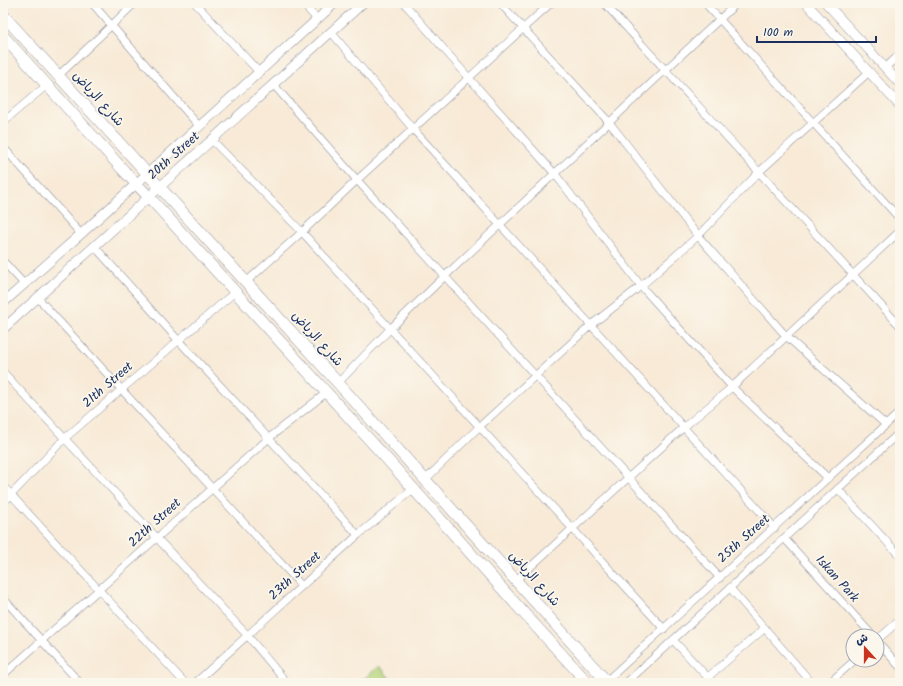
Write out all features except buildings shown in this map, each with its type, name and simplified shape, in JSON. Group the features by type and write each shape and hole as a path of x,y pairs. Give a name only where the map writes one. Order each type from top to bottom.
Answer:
{"main road":[{"name":"شارع الرياض","path":"3,15 338,383 606,682"},
{"path":"3,36 588,683"}],"street":[{"path":"92,3 199,126"},
{"path":"58,76 135,3"},
{"path":"195,3 259,72"},
{"path":"302,3 317,19"},
{"name":"20th Street","path":"3,303 335,3"},
{"name":"20th Street","path":"3,329 363,3"},
{"path":"404,3 555,174 641,286 732,387 828,478"},
{"path":"500,3 609,122 698,236 786,336 886,425"},
{"path":"246,282 551,3"},
{"path":"604,3 900,326"},
{"path":"705,3 900,219"},
{"path":"338,383 390,329 445,276 737,3"},
{"path":"806,3 900,106"},
{"path":"826,3 900,84"},
{"path":"331,32 413,129 775,528"},
{"path":"885,68 900,54"},
{"path":"424,480 591,324 641,286 698,236 759,172 869,72"},
{"path":"273,84 357,180 720,578"},
{"path":"3,122 47,85"},
{"path":"212,140 302,232 664,629"},
{"path":"3,147 81,234"},
{"path":"516,580 628,477 732,387 900,231"},
{"path":"95,247 178,340 358,535"},
{"path":"3,261 24,284"},
{"name":"21th Street","path":"3,503 64,438 234,292"},
{"path":"38,298 302,586"},
{"path":"3,372 247,635 287,683"},
{"name":"22th Street","path":"3,675 269,438 326,393"},
{"name":"25th Street","path":"606,682 900,412"},
{"name":"25th Street","path":"626,683 838,489 899,436"},
{"path":"3,486 185,683"},
{"name":"23th Street","path":"195,683 358,535 413,489"},
{"path":"838,489 900,556"},
{"name":"Iskan Park","path":"784,538 866,628"},
{"path":"730,588 812,683"},
{"path":"3,598 80,683"},
{"path":"885,634 900,620"},
{"path":"673,640 710,680 765,628"},
{"path":"885,650 900,667"},
{"path":"829,683 846,668"}],"green space":[{"path":"379,666 394,683 359,683"}]}
